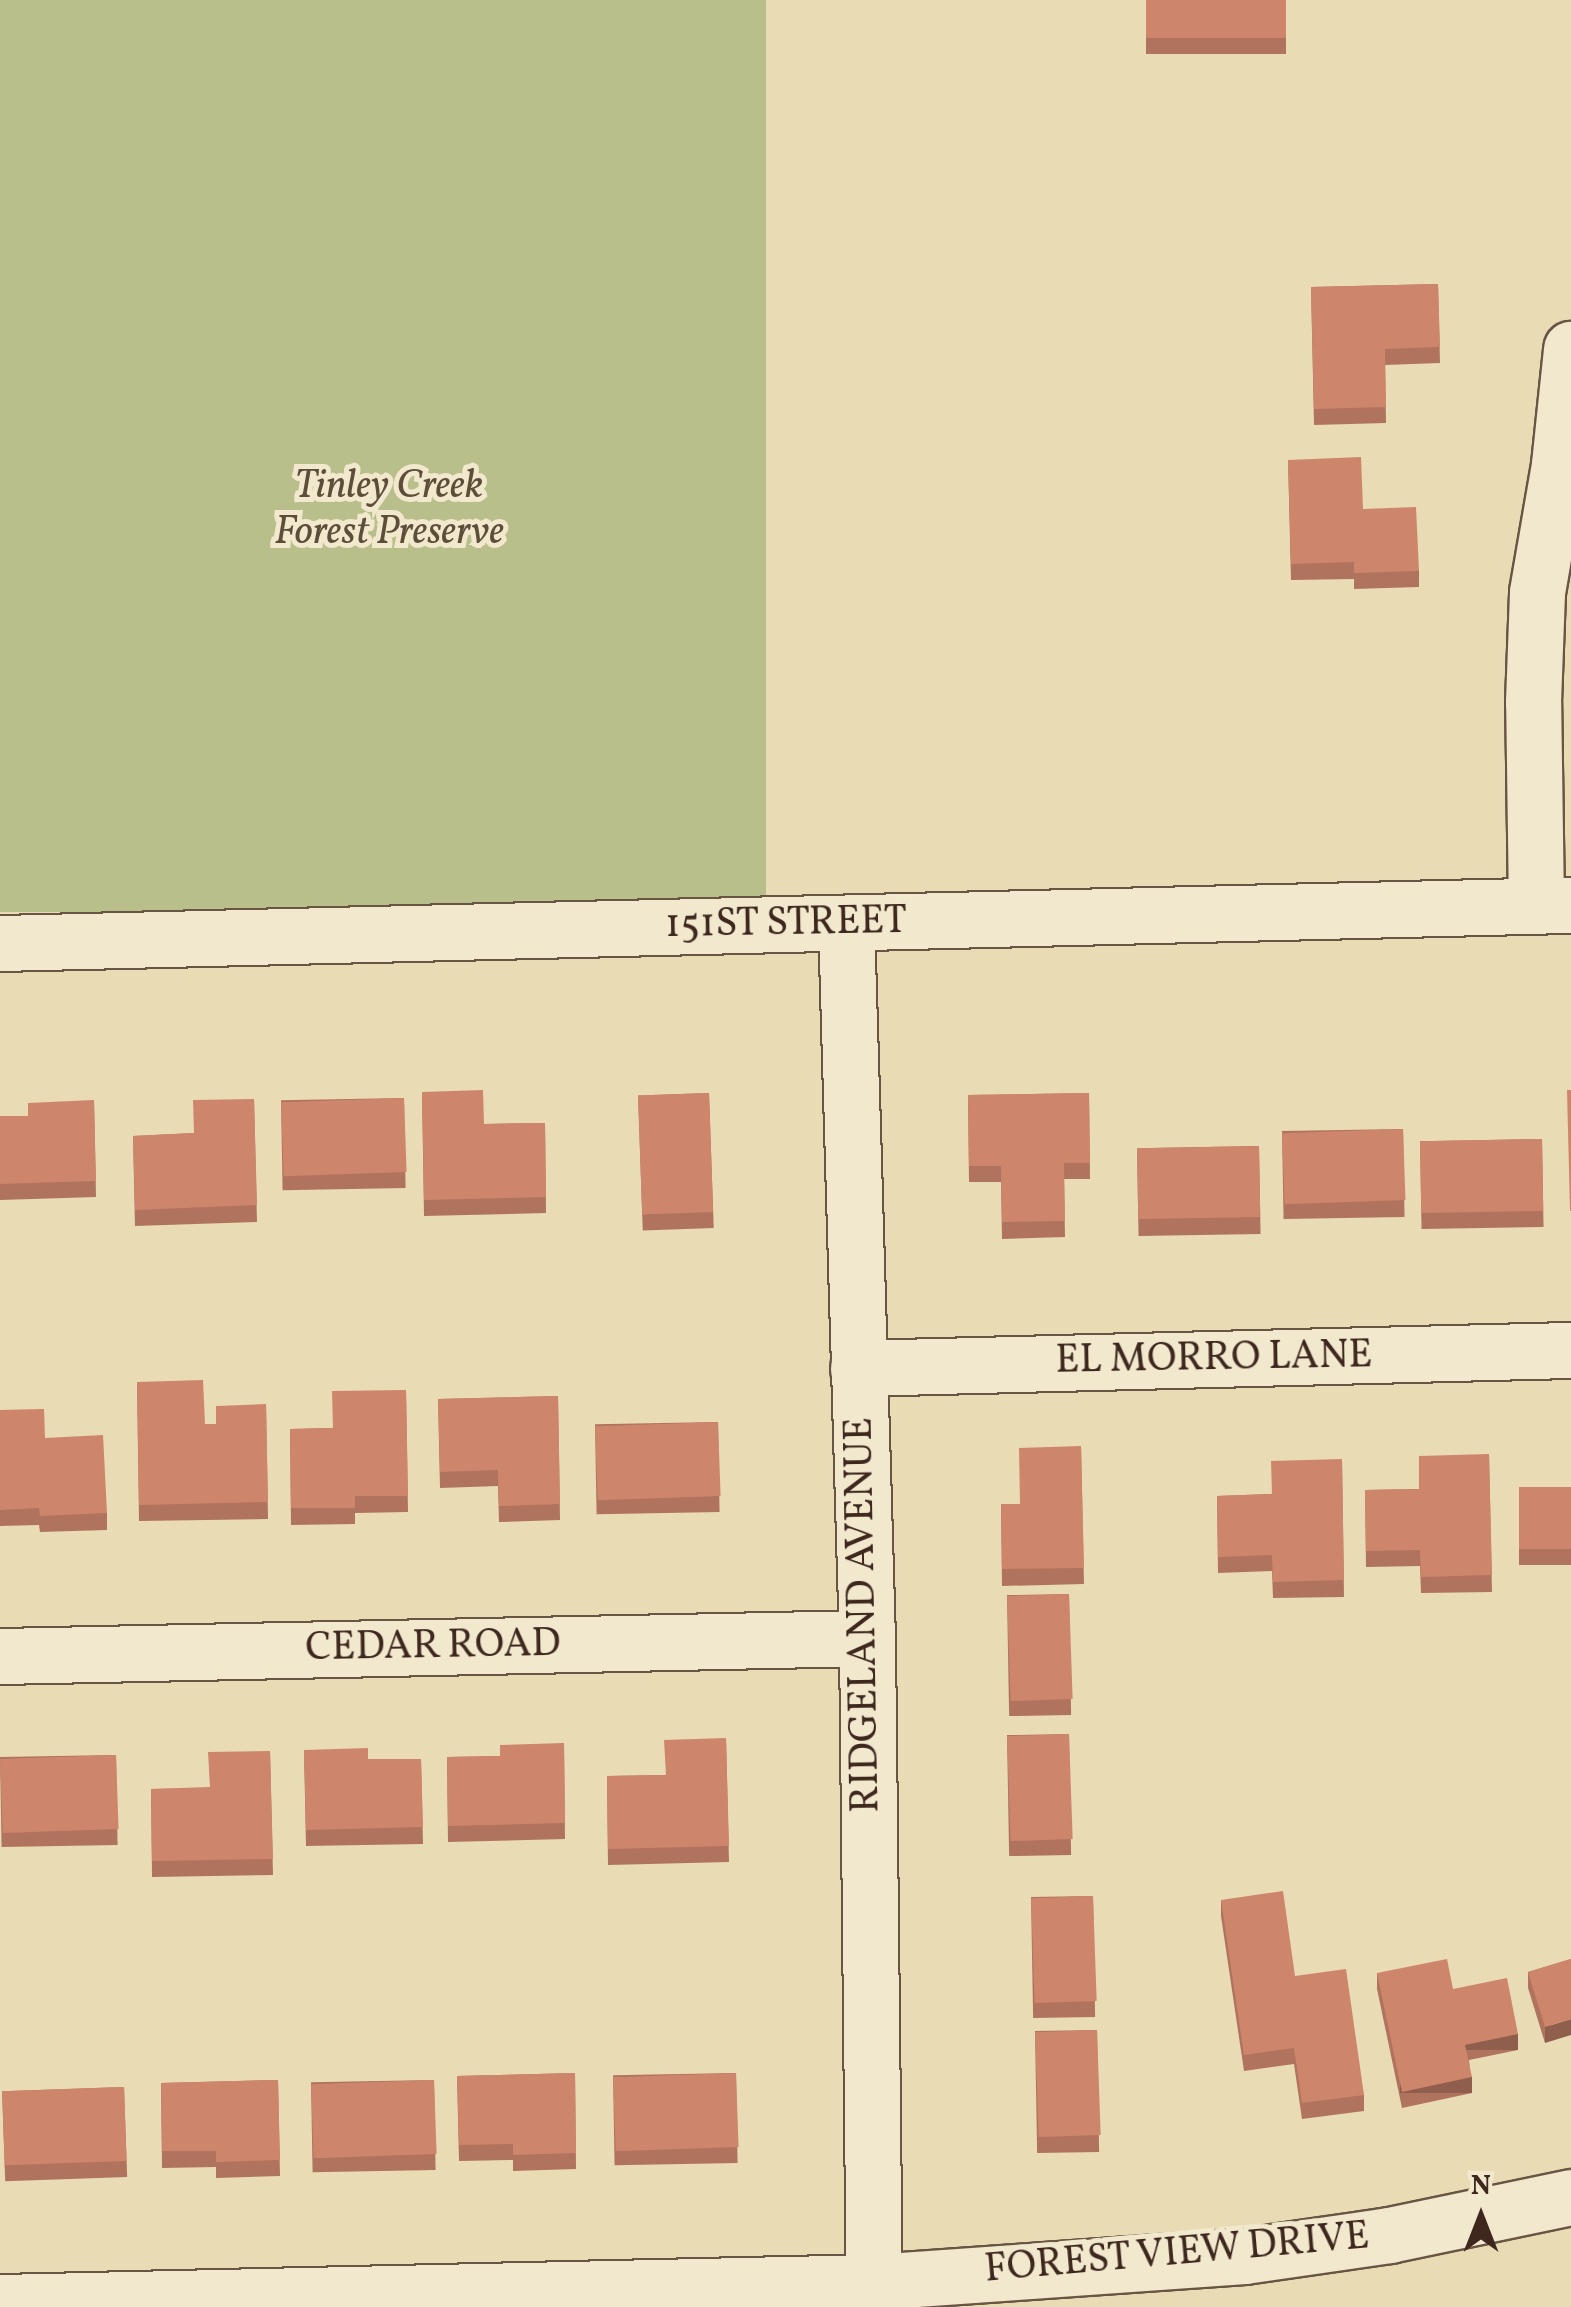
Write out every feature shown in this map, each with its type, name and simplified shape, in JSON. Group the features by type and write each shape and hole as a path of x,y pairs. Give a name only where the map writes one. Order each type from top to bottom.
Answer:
{"street":[{"path":"1554,906 1533,702 1537,592 1559,464 1571,349"},
{"name":"151ST STREET","path":"0,944 1554,906"},
{"name":"RIDGELAND AVENUE","path":"846,923 867,1638 874,2295"},
{"name":"EL MORRO LANE","path":"858,1368 1571,1350"},
{"name":"CEDAR ROAD","path":"0,1656 867,1638"},
{"name":"FOREST VIEW DRIVE","path":"0,2302 874,2295 1244,2256 1389,2236 1571,2196"}],"green space":[{"name":"Tinley Creek Forest Preserve","path":"0,0 766,0 766,912 0,912"}],"building":[{"path":"1146,0 1286,0 1286,38 1146,38"},
{"path":"1438,284 1440,347 1385,349 1386,407 1314,409 1311,287"},
{"path":"1361,457 1363,509 1416,507 1419,571 1354,573 1354,562 1291,564 1288,460"},
{"path":"483,1090 484,1124 545,1123 546,1197 424,1200 422,1092"},
{"path":"1567,1090 1571,1090 1571,1211 1570,1211"},
{"path":"709,1093 713,1212 642,1214 638,1095"},
{"path":"1089,1093 1090,1163 1064,1163 1065,1221 1002,1222 1001,1166 969,1166 968,1095"},
{"path":"404,1098 407,1172 284,1176 281,1102"},
{"path":"254,1099 257,1205 135,1210 133,1136 194,1133 193,1100"},
{"path":"94,1100 96,1181 0,1184 0,1116 28,1116 28,1103"},
{"path":"1403,1129 1405,1200 1285,1204 1282,1133"},
{"path":"1542,1139 1543,1211 1421,1213 1420,1141"},
{"path":"1259,1146 1260,1217 1138,1219 1137,1148"},
{"path":"203,1380 205,1424 216,1424 216,1406 266,1404 268,1502 139,1505 137,1382"},
{"path":"406,1390 408,1496 355,1496 355,1508 291,1508 290,1429 333,1428 332,1391"},
{"path":"558,1396 560,1504 499,1506 498,1470 440,1472 438,1399"},
{"path":"44,1409 45,1438 103,1435 107,1513 40,1516 39,1508 0,1510 0,1410"},
{"path":"718,1422 721,1496 598,1500 595,1426"},
{"path":"1081,1446 1084,1568 1002,1569 1001,1504 1020,1504 1019,1448"},
{"path":"1489,1454 1492,1575 1421,1577 1420,1550 1366,1551 1365,1490 1419,1489 1419,1456"},
{"path":"1342,1459 1344,1580 1273,1582 1272,1555 1218,1557 1217,1496 1272,1494 1271,1461"},
{"path":"1519,1487 1571,1487 1571,1549 1519,1549"},
{"path":"1069,1594 1073,1699 1011,1701 1007,1596"},
{"path":"1069,1734 1073,1839 1011,1841 1007,1736"},
{"path":"726,1738 729,1846 608,1849 607,1776 666,1775 664,1740"},
{"path":"564,1743 565,1823 448,1826 447,1757 500,1756 500,1745"},
{"path":"368,1748 368,1759 421,1759 423,1827 306,1830 304,1750"},
{"path":"270,1751 273,1859 152,1861 151,1789 210,1787 208,1752"},
{"path":"116,1755 119,1829 3,1833 0,1759"},
{"path":"1283,1891 1295,1976 1346,1969 1364,2095 1302,2103 1294,2048 1244,2055 1221,1900"},
{"path":"1093,1896 1097,2001 1035,2003 1031,1898"},
{"path":"1447,1959 1453,1989 1507,1978 1518,2034 1465,2045 1472,2077 1402,2092 1377,1973"},
{"path":"1571,1959 1571,2019 1545,2027 1528,1972"},
{"path":"1097,2030 1101,2135 1039,2137 1035,2032"},
{"path":"575,2073 576,2153 513,2155 513,2144 459,2145 457,2076"},
{"path":"736,2073 739,2147 616,2151 613,2077"},
{"path":"278,2080 280,2160 216,2162 216,2151 162,2151 161,2083"},
{"path":"434,2080 437,2154 314,2158 311,2084"},
{"path":"124,2087 127,2161 5,2165 2,2091"}]}
